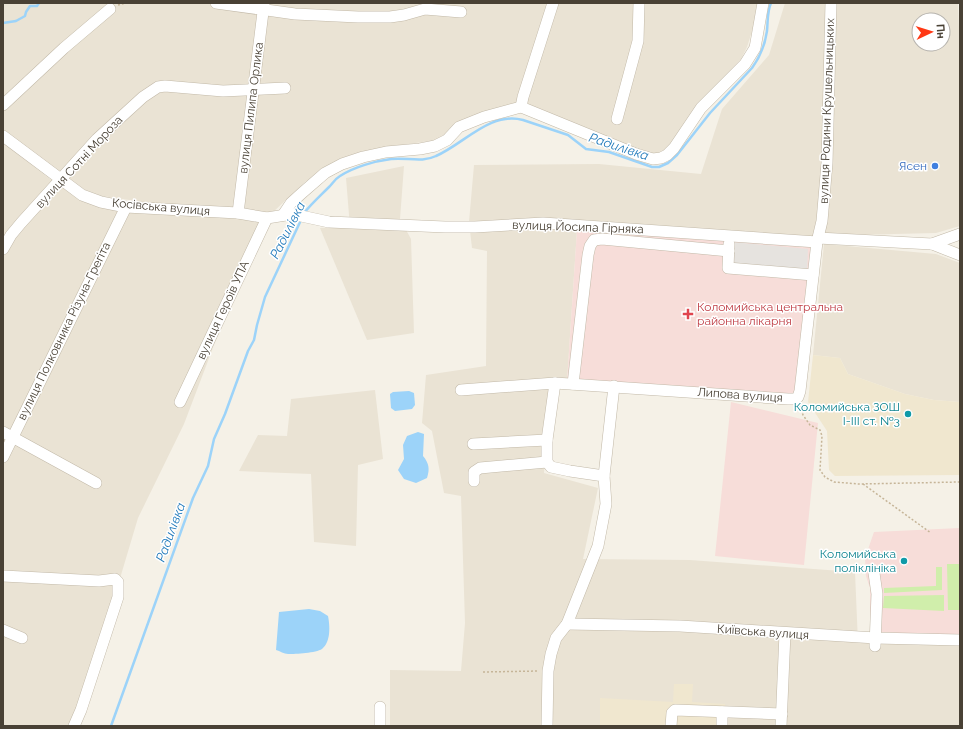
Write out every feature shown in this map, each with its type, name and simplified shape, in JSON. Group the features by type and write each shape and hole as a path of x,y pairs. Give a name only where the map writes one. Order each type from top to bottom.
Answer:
{"street":[{"path":"216,3 264,6 295,14 379,17 404,15 425,9 461,12"},
{"path":"521,107 553,3"},
{"path":"617,119 638,41 639,3"},
{"path":"283,215 291,203 302,192 325,173 342,164 363,157 386,152 435,146 447,140 459,127 484,117 521,107 646,158 661,158 667,155 674,148 701,108 745,64 751,56 755,48 764,3"},
{"name":"вулиця Родини Крушельницьких","path":"817,240 822,221 827,163 830,3"},
{"name":"вулиця Пилипа Орлика","path":"238,213 264,6"},
{"path":"3,106 64,48 110,9"},
{"name":"вулиця Сотні Мороза","path":"3,249 11,235 21,223 37,207 60,178 102,134 140,100 158,87 165,86 223,91 286,88"},
{"name":"Косівська вулиця","path":"3,136 82,195 101,202 126,207 238,213 267,218"},
{"name":"вулиця Полковника Різуна-Грегіта","path":"3,457 8,435 126,207"},
{"name":"вулиця Йосипа Гірняка","path":"267,218 283,215 304,216 329,222 475,227 535,223 817,240 932,244"},
{"name":"вулиця Героїв УПА","path":"180,402 267,218"},
{"path":"596,227 596,239"},
{"path":"932,244 960,234"},
{"path":"730,235 728,268 813,275"},
{"path":"572,384 588,255 592,241 596,239 729,251"},
{"name":"Липова вулиця","path":"461,390 555,383 797,398 800,391 817,240"},
{"path":"932,244 960,255"},
{"path":"555,383 547,440 547,462 551,467 570,472 604,476"},
{"path":"547,726 548,671 551,654 556,638 567,624 598,546 606,504 604,476 614,386"},
{"path":"8,435 96,483"},
{"path":"473,444 547,440"},
{"path":"474,481 474,472 480,468 547,462"},
{"path":"874,573 877,594 875,642"},
{"path":"3,576 99,581 115,579 118,582 118,597 81,710 74,726"},
{"name":"Київська вулиця","path":"567,624 680,626 785,633 875,642 960,640"},
{"path":"3,630 22,638"},
{"path":"781,726 785,633"},
{"path":"380,707 380,726"},
{"path":"671,726 672,713 675,710 782,714"},
{"path":"722,712 722,726"}],"path":[{"path":"797,398 803,415 810,425 820,430 822,436 820,470 825,477 834,482 863,484 960,482"},
{"path":"863,484 931,533"},
{"path":"483,672 548,671"}],"shaded area":[{"path":"3,3 761,3 747,47 741,59 714,88 668,149 655,157 526,109 470,118 436,140 402,145 348,159 306,181 271,214 170,206 102,196 73,185 3,132"},
{"path":"785,3 958,3 960,51 960,226 936,233 811,236 577,230 567,381 550,379 544,473 598,488 583,559 690,560 855,572 858,643 960,645 960,726 390,726 390,670 461,671 465,623 461,496 444,493 432,431 422,423 426,375 486,366 487,251 472,248 469,222 474,165 599,164 701,174 722,109 769,55"},
{"path":"3,142 50,179 84,201 262,219 184,424 138,518 76,726 3,726"},
{"path":"404,166 400,219 411,239 414,333 367,340 320,228 350,227 346,178"},
{"name":"Коломийська центральна районна лікарня","path":"577,230 812,247 796,395 567,381"},
{"path":"732,242 808,249 807,272 730,266"},
{"path":"824,244 936,254 960,263 960,402 934,400 905,394 848,374 840,358 813,355"},
{"path":"813,355 840,358 848,374 905,394 934,400 960,402 960,475 835,476 829,470 827,431 808,402"},
{"path":"375,390 383,459 358,465 356,546 314,542 311,474 239,471 258,435 287,436 291,399"},
{"path":"731,402 818,423 804,565 715,556"},
{"path":"960,528 960,635 870,632 870,588 866,576 865,558 874,532"},
{"path":"674,684 693,684 692,702 725,704 724,726 600,726 600,698 673,702"}],"green space":[{"path":"947,564 960,564 960,610 948,610"},
{"path":"936,567 942,567 942,590 884,593 884,588 936,586"},
{"path":"944,595 944,611 883,608 884,596"}],"water":[{"path":"409,391 414,393 415,405 412,409 395,411 391,408 390,394 393,392"},
{"path":"418,432 424,434 423,456 427,461 429,469 427,478 416,483 404,479 398,470 404,459 403,445 407,436"},
{"path":"309,609 320,611 328,616 329,634 325,646 319,650 301,653 286,654 276,650 279,612"}],"waterway":[{"path":"3,23 16,21 25,16 30,6 37,6 39,3"},
{"name":"Радилівка","path":"304,213 337,178 358,167 391,159 431,158 446,151 488,124 511,118 523,120 568,135 586,149 609,152 652,167 659,167 668,163 677,155 710,113 755,64 762,51 765,41 768,13 771,3"},
{"name":"Радилівка","path":"111,726 193,498 208,466 214,439 225,414 248,351 254,340 265,297 301,220"}],"place":[{"name":"Ясен","path":"935,166"},
{"name":"Коломийська центральна районна лікарня","path":"688,314"},
{"name":"Коломийська ЗОШ І-ІІІ ст. №3","path":"908,414"},
{"name":"Коломийська поліклініка","path":"904,561"}]}
